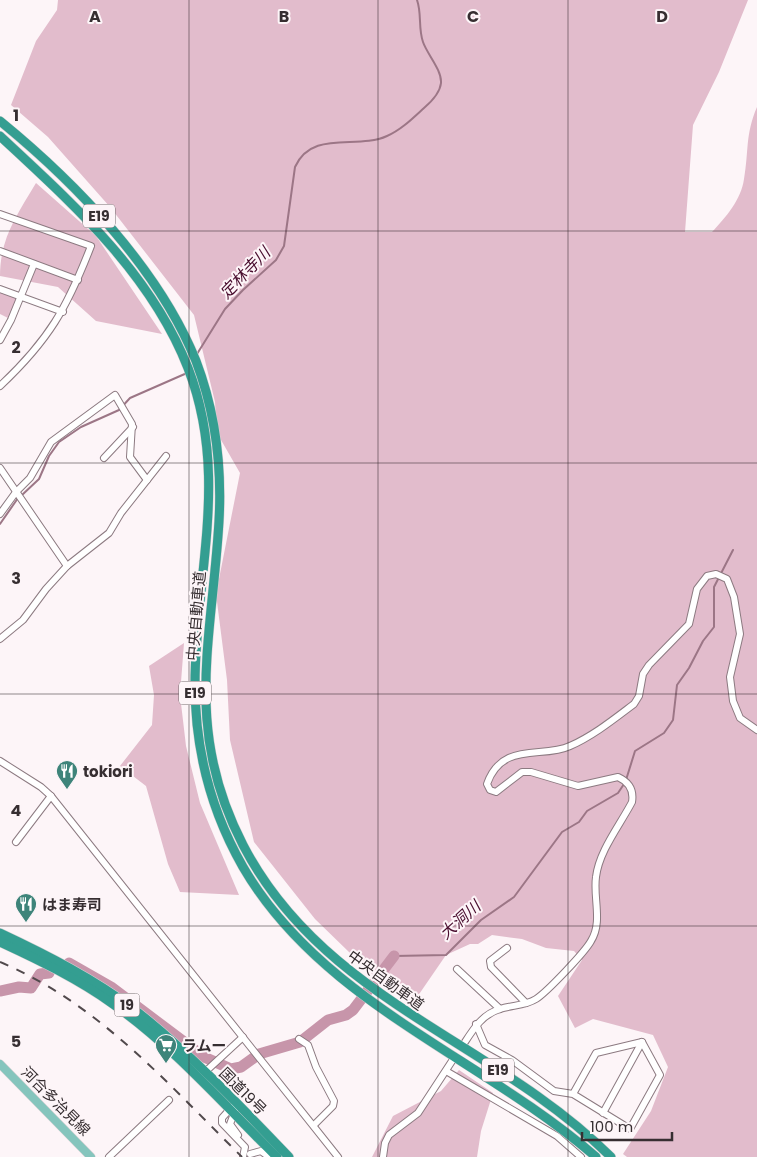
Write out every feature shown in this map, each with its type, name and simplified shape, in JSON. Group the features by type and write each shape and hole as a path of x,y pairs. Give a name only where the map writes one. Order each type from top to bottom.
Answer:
{"highway":[{"path":"0,112 22,139"},
{"name":"中央自動車道","path":"0,121 22,139 103,221 152,283 180,328 196,361 202,396 216,447 219,487 216,549 205,658 205,704 211,753 228,812 253,864 284,908 318,951 372,1000 546,1116 596,1157"},
{"name":"中央自動車道","path":"0,136 43,176 118,255 144,287 171,333 202,396"},
{"path":"0,142 43,176"},
{"name":"国道19号","path":"0,933 65,965 110,993 153,1025 205,1072 233,1109 277,1157"},
{"name":"国道19号","path":"0,942 59,971 115,1005 168,1048 233,1109 289,1157"},
{"name":"中央自動車道","path":"318,951 378,993 517,1082 561,1113 611,1157"}],"main road":[{"name":"河合多治見線","path":"0,1064 92,1157"}],"street":[{"path":"0,214 91,246 63,312 50,332 26,361 0,386"},
{"path":"0,252 78,280"},
{"path":"0,340 21,297 34,264"},
{"path":"0,290 63,312"},
{"path":"0,514 16,492 30,478 46,449 56,437 115,395 133,427 130,456 147,480"},
{"path":"104,458 133,427"},
{"path":"0,639 23,620 46,589 67,566 109,533 121,513 166,456"},
{"path":"0,468 67,566"},
{"path":"465,1042 476,1024 485,1016 500,1008 526,1003 542,994 592,941 597,921 596,878 598,870 602,858 632,802 633,795 630,785 618,777 578,786 531,772 522,772 496,792 490,790 487,784 493,772 510,758 526,752 567,748 634,704 638,696 643,674 689,624 697,589 707,576 716,574 727,579 738,615 740,634 730,677 733,701 740,718 757,730"},
{"path":"0,761 41,787 51,796 338,1157"},
{"path":"16,842 51,796"},
{"path":"507,948 490,961 491,967 526,1003"},
{"path":"458,968 500,1008"},
{"path":"476,1024 485,1045 512,1060 554,1092 573,1094 630,1130 660,1075 642,1042"},
{"path":"205,1072 243,1037"},
{"path":"302,1040 308,1045 316,1068 334,1100 333,1106 314,1125"},
{"path":"573,1094 596,1053 642,1042"},
{"path":"603,1113 642,1042"},
{"path":"383,1157 384,1143 389,1135 418,1113 452,1061"},
{"path":"446,1072 556,1136 581,1157"},
{"path":"109,1157 169,1100"},
{"path":"233,1109 230,1124 249,1145 247,1156 261,1151 269,1157"}],"shaded area":[{"path":"58,0 748,0 719,72 693,125 685,232 712,232 736,201 742,187 746,169 749,135 757,107 757,1157 627,1157 623,1154 651,1111 668,1067 653,1035 593,1019 575,1028 558,996 582,960 574,951 546,948 522,939 492,935 478,944 470,944 446,955 413,1003 385,987 315,919 254,842 230,740 227,680 216,594 240,473 217,433 215,402 194,315 110,207 48,137 11,105 36,41 57,10"},
{"path":"36,183 96,236 162,334 96,321 58,287 0,276 6,238 16,216"},
{"path":"0,292 18,298 8,318 0,314"},
{"path":"184,643 180,695 186,746 200,803 239,895 180,892 168,864 146,786 120,766 152,725 154,695 149,666"},
{"path":"459,1070 493,1093 481,1131 477,1157 372,1157 393,1116 441,1091"}],"waterway":[{"name":"定林寺川","path":"197,354 225,309 276,260 284,246 295,167 303,155 312,148 324,144 375,140 387,136 407,124 437,94 441,78 423,42 417,0"},
{"name":"定林寺川","path":"22,495 39,479 49,456 59,442 81,427 119,410 130,398 187,373"},
{"name":"定林寺川","path":"0,524 18,498"},
{"name":"大洞川","path":"626,780 635,751 664,733 673,720 677,685 689,668 703,641 714,627 714,587 733,550"},
{"name":"大洞川","path":"394,956 446,955 481,920 514,897 562,832 579,822 587,811 618,793 624,784"},
{"name":"大洞川","path":"69,963 111,987 204,1057 231,1069 241,1067 259,1054 300,1042 328,1020 346,1015 353,1010 394,956"},
{"name":"大洞川","path":"0,991 19,987 31,988 40,974 49,973"}],"railway":[{"path":"0,962 36,979 100,1022 159,1074 242,1157"}],"place":[{"name":"tokiori","path":"67,790"},
{"name":"はま寿司","path":"26,923"},
{"name":"ラムー","path":"166,1064"}]}
